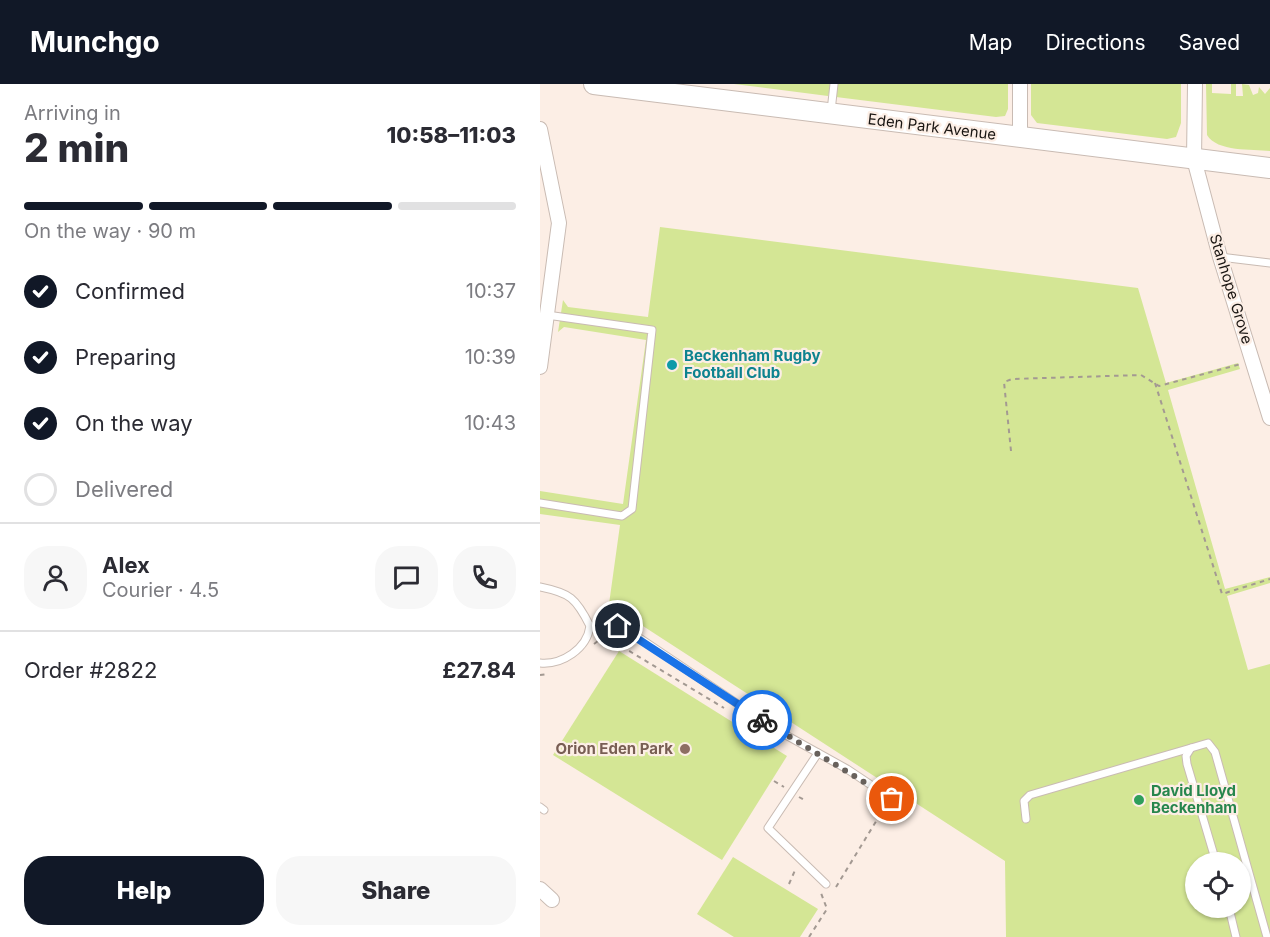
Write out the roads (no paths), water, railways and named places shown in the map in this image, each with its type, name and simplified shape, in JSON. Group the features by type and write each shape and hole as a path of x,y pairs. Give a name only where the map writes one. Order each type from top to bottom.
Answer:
{"street":[{"name":"Eden Park Avenue","path":"594,84 1270,168"},
{"path":"1020,84 1020,138"},
{"name":"Stanhope Grove","path":"1195,84 1194,159 1220,257 1270,418"},
{"path":"540,129 559,223 540,362"},
{"path":"540,889 552,900"}],"lane":[{"path":"831,114 834,84"},
{"path":"1220,257 1270,263"},
{"path":"540,503 622,516 632,509 652,330 547,315"},
{"path":"540,587 566,593 578,604 590,626"},
{"path":"590,626 605,625 626,629 776,729 892,799"},
{"path":"540,663 558,662 567,658 583,642 590,626"},
{"path":"1026,819 1024,801 1030,795 1208,743 1215,752 1268,937"},
{"path":"1191,747 1186,756 1187,764 1213,852"},
{"path":"818,753 768,828 826,884"},
{"path":"1232,918 1236,937"}],"place":[{"name":"Beckenham Rugby Football Club","path":"672,365"},
{"name":"Orion Eden Park","path":"685,749"},
{"name":"David Lloyd Beckenham","path":"1139,800"}]}
